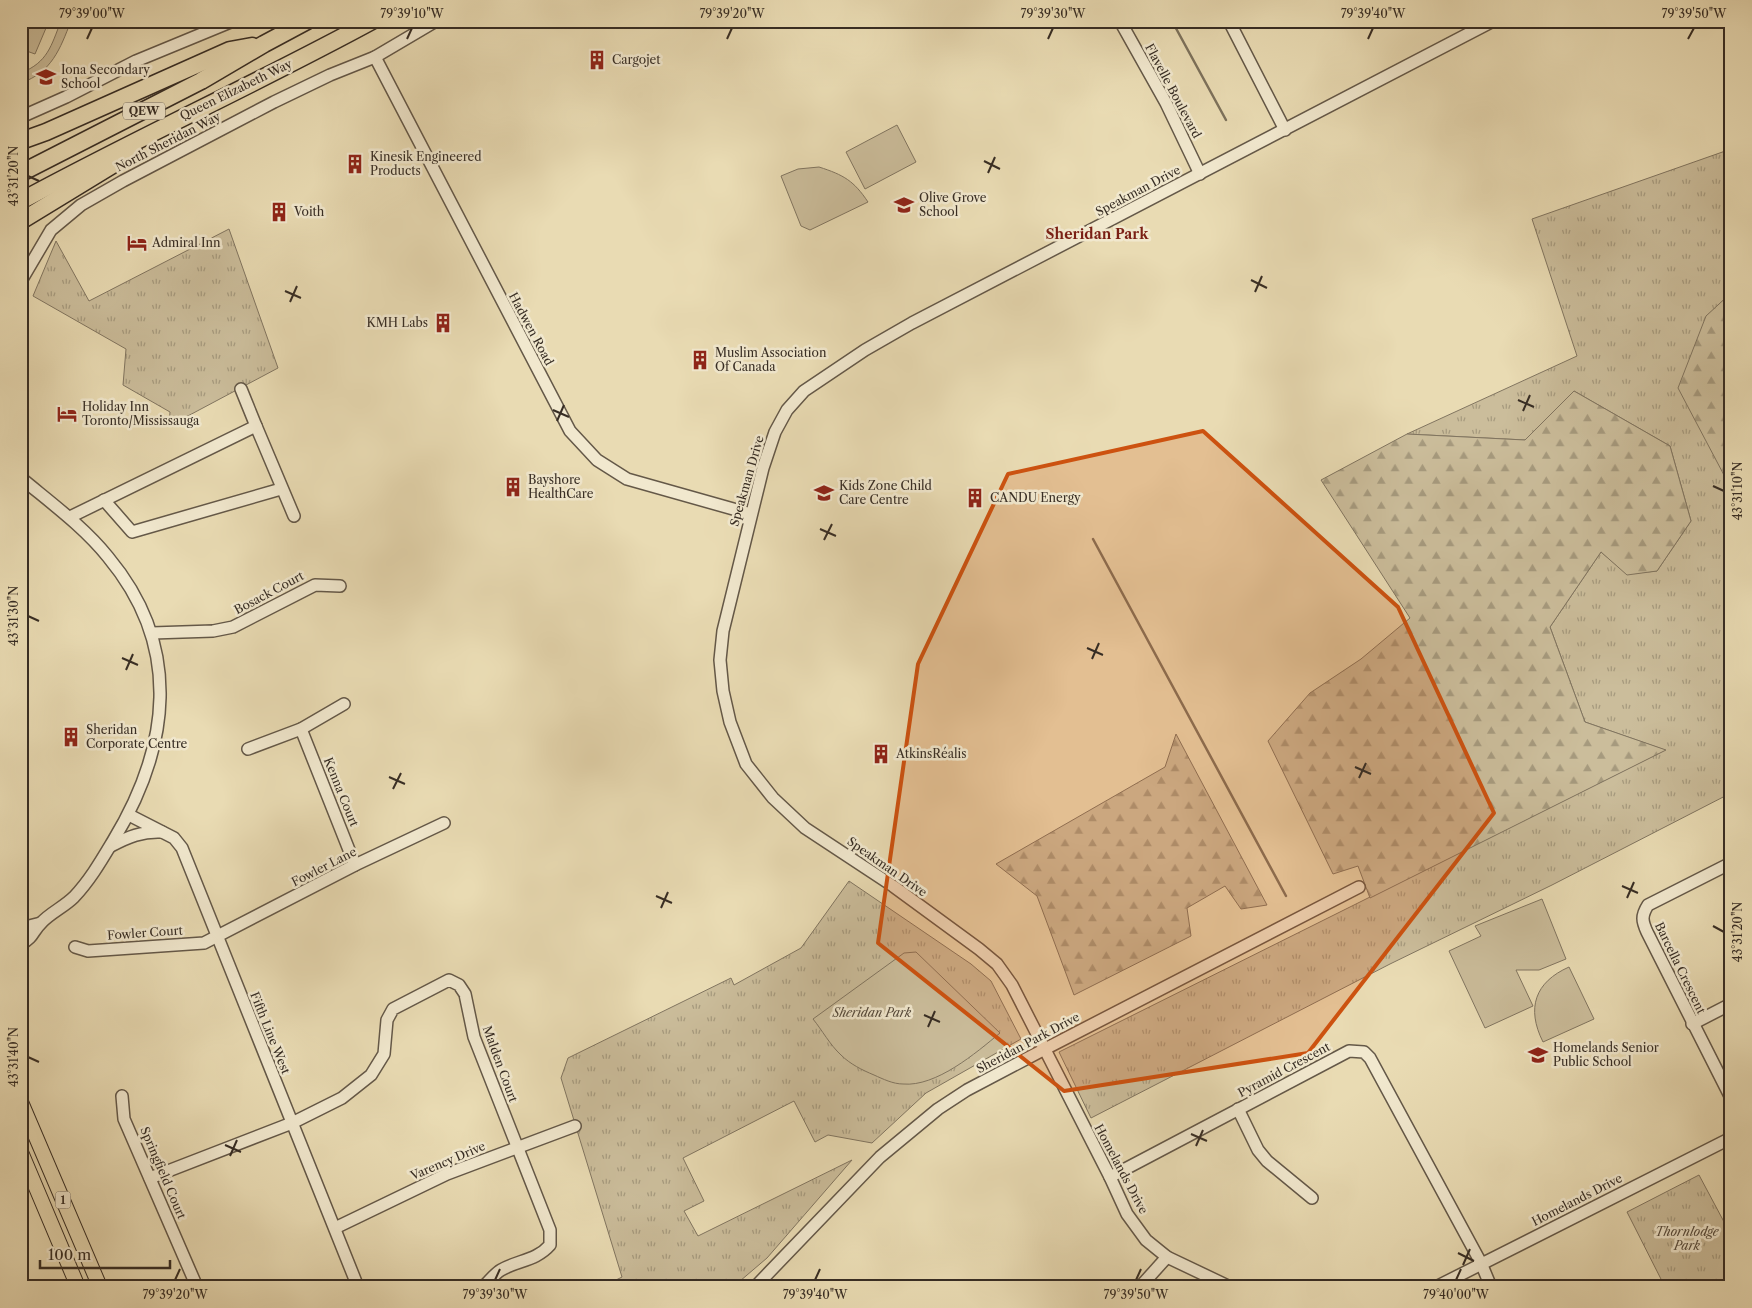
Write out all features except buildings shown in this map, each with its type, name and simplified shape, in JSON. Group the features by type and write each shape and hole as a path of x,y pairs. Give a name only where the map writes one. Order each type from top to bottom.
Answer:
{"highway":[{"name":"Queen Elizabeth Way","path":"21,173 201,82 264,44 307,21"},
{"name":"Queen Elizabeth Way","path":"21,201 108,154 235,90 314,53 372,21"},
{"path":"21,140 46,132 230,50 264,44"},
{"path":"21,221 214,106 235,90"}],"main road":[{"name":"1","path":"21,1102 100,1287"},
{"name":"1","path":"21,1152 78,1287"}],"street":[{"path":"21,117 66,97 136,61 233,21"},
{"name":"North Sheridan Way","path":"21,281 51,230 81,205 123,180 274,102 330,75 375,58 436,21"},
{"name":"Flavelle Boulevard","path":"1120,21 1166,103 1200,174"},
{"path":"1229,21 1285,130"},
{"name":"Speakman Drive","path":"1043,1050 1012,985 997,964 893,886 805,828 773,798 746,764 730,722 723,691 720,660 726,618 751,514 775,432 787,410 804,391 865,350 912,323 1493,21"},
{"name":"Hadwen Road","path":"375,58 570,432 597,460 627,479 751,514"},
{"path":"241,389 294,516"},
{"path":"70,517 256,426"},
{"path":"21,478 70,517 108,556 130,587 152,633 160,680 156,741 129,815 95,872 73,898 41,923 31,939 21,944"},
{"path":"104,500 132,532 282,489"},
{"name":"Bosack Court","path":"152,633 213,631 233,627 315,585 340,586"},
{"path":"248,750 301,729 344,704"},
{"name":"Kenna Court","path":"301,729 356,865"},
{"name":"Fifth Line West","path":"129,815 174,838 182,848 358,1287"},
{"name":"Fowler Lane","path":"217,937 356,865 444,823"},
{"path":"110,846 132,835 147,832 164,832"},
{"name":"Barcella Crescent","path":"1731,863 1648,905 1642,914 1642,923 1731,1098"},
{"name":"Sheridan Park Drive","path":"755,1287 880,1157 938,1109 967,1090 1359,887"},
{"path":"21,928 41,923"},
{"name":"Fowler Court","path":"74,947 88,951 195,944 204,943 217,937"},
{"name":"Malden Court","path":"292,1123 342,1098 359,1087 371,1075 384,1054 387,1020 394,1010 449,980 459,985 465,994 474,1037 550,1230 550,1245 535,1258 501,1270 483,1287"},
{"path":"1692,1024 1731,1004"},
{"name":"Homelands Drive","path":"1043,1050 1110,1177 1127,1214 1146,1240 1167,1257 1230,1287"},
{"name":"Pyramid Crescent","path":"1110,1177 1349,1051 1364,1052 1370,1058 1481,1263"},
{"name":"Springfield Court","path":"122,1096 124,1119 197,1287"},
{"path":"1238,1109 1258,1150 1267,1161 1312,1198"},
{"path":"150,1178 292,1123"},
{"name":"Varency Drive","path":"335,1228 446,1174 574,1126"},
{"name":"Homelands Drive","path":"1436,1287 1731,1138"},
{"path":"1140,1287 1167,1257"},
{"path":"1481,1263 1491,1287"}],"highlighted area":[{"path":"1203,431 1398,607 1494,813 1308,1053 1064,1091 878,943 918,664 1008,474"}],"green space":[{"path":"21,21 49,21 35,54 21,49"},
{"path":"61,21 71,21 54,58 40,73 21,83 21,73 30,69 43,58"},
{"path":"897,125 916,162 865,189 846,152"},
{"path":"1731,149 1731,293 1706,317 1725,477 1731,478 1731,793 1552,885 1390,964 1091,1118 1059,1052 1665,750 1585,722 1550,627 1601,552 1627,574 1657,571 1691,521 1670,446 1574,391 1525,440 1407,434 1577,356 1532,219"},
{"path":"819,167 848,180 868,202 810,230 801,226 781,176 798,169"},
{"path":"229,229 278,368 169,426 170,412 123,385 126,349 33,296 56,241 89,301"},
{"path":"1731,293 1731,478 1725,477 1678,388 1706,316"},
{"path":"1574,391 1670,446 1691,521 1657,571 1627,575 1601,552 1550,627 1585,722 1666,750 1370,898 1358,866 1333,874 1268,741 1310,693 1361,659 1410,618 1321,480 1407,434 1525,440"},
{"path":"1176,734 1267,905 1241,909 1225,886 1187,908 1191,936 1074,995 1037,896 996,864 1165,767"},
{"path":"849,881 971,964 991,981 1021,1039 926,1093 872,1143 828,1135 815,1142 794,1101 683,1158 704,1201 684,1211 698,1236 852,1160 767,1258 733,1287 602,1287 622,1277 561,1078 568,1058 731,978 734,985 801,948"},
{"path":"1542,899 1566,959 1539,970 1516,970 1533,1006 1485,1028 1449,951 1481,936 1475,926"},
{"path":"916,952 1000,1033 967,1059 942,1074 929,1080 899,1084 870,1073 848,1061 833,1047 813,1019 904,953"},
{"path":"1569,967 1594,1019 1543,1042 1535,1018 1537,997 1541,988 1548,980"},
{"name":"Thornlodge Park","path":"1699,1175 1731,1235 1731,1287 1665,1287 1627,1212"}],"waterway":[{"path":"1172,21 1226,120"},
{"path":"1093,539 1286,896"}],"place":[{"name":"Cargojet","path":"597,60"},
{"name":"Iona Secondary School","path":"46,77"},
{"name":"Kinesik Engineered Products","path":"355,164"},
{"name":"Olive Grove School","path":"904,205"},
{"name":"Voith","path":"279,212"},
{"name":"Admiral Inn","path":"137,243"},
{"name":"KMH Labs","path":"443,323"},
{"name":"Muslim Association Of Canada","path":"700,360"},
{"name":"Holiday Inn Toronto/Mississauga","path":"67,414"},
{"name":"Bayshore HealthCare","path":"513,487"},
{"name":"Kids Zone Child Care Centre","path":"824,493"},
{"name":"CANDU Energy","path":"975,498"},
{"name":"Sheridan Corporate Centre","path":"71,737"},
{"name":"AtkinsRéalis","path":"881,754"},
{"name":"Homelands Senior Public School","path":"1538,1055"}],"district":[{"name":"Sheridan Park","path":"1097,234"}]}
